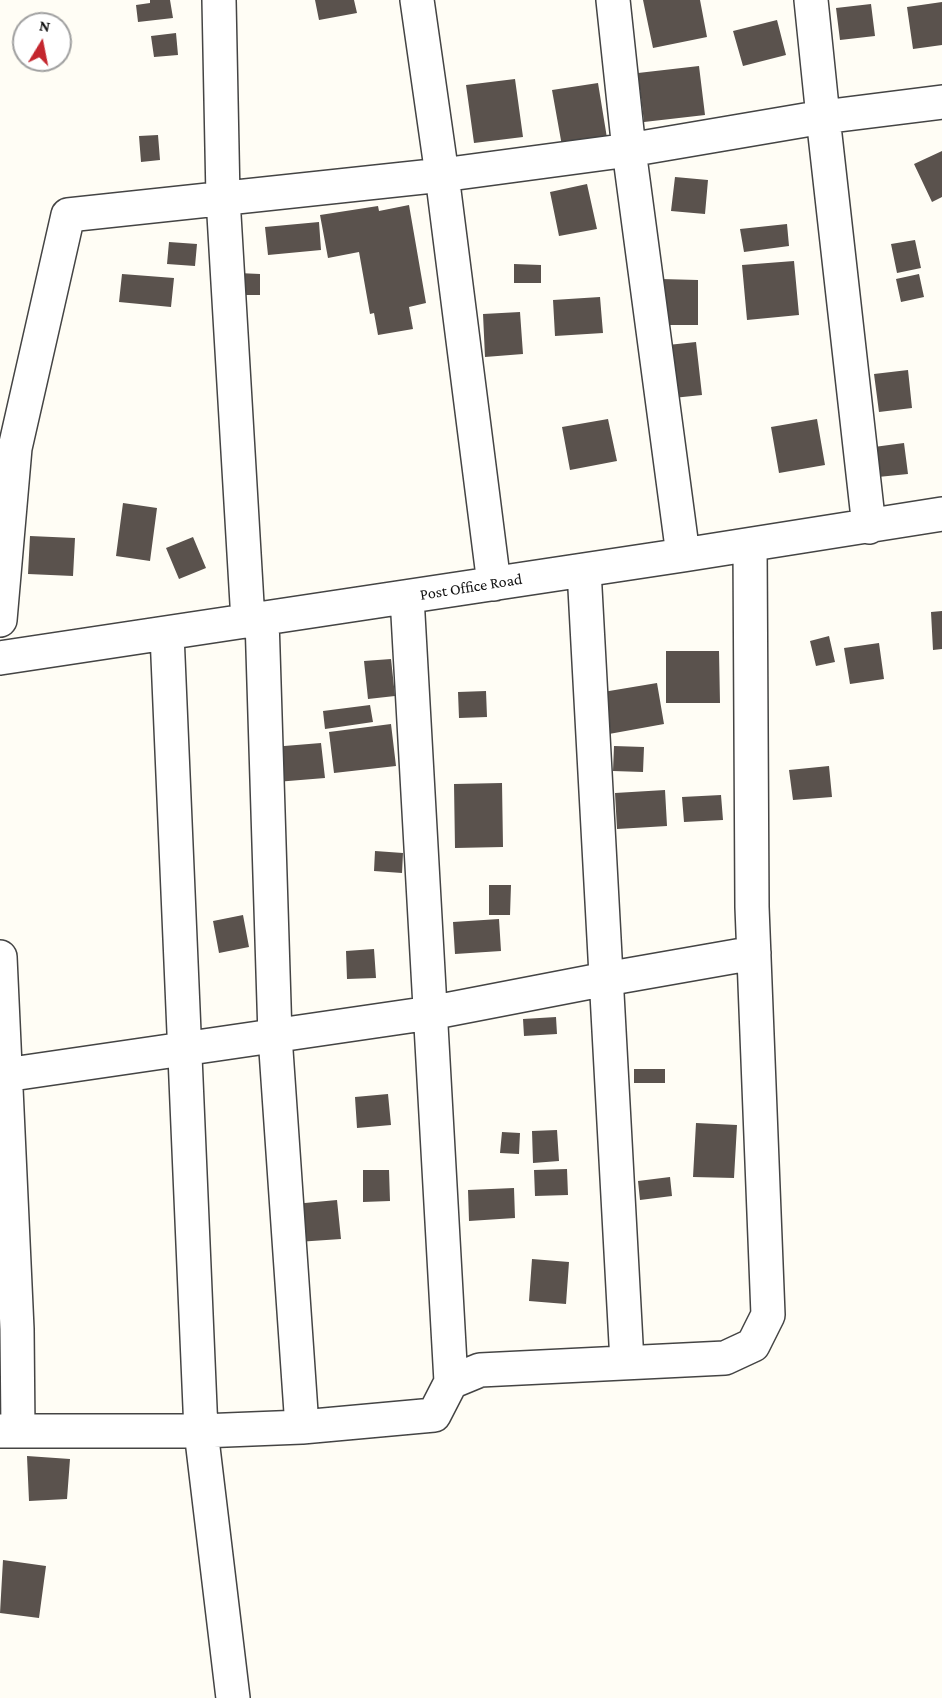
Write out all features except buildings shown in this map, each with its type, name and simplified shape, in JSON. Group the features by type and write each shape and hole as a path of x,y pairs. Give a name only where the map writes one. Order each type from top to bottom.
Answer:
{"street":[{"path":"219,0 223,198 255,620 275,1036 302,1426"},
{"path":"417,0 442,175 494,584"},
{"path":"613,0 629,150 683,555"},
{"path":"811,0 869,527"},
{"path":"0,621 15,448 68,215 442,175 629,150 823,117 942,102"},
{"name":"Post Office Road","path":"0,658 869,527 942,514"},
{"path":"451,1382 480,1370 724,1358 753,1345 768,1315 752,907 750,545"},
{"path":"585,570 627,1362"},
{"path":"0,957 17,1329 9,1431 201,1431 302,1426 434,1415 451,1382 407,597"},
{"path":"167,634 201,1431 233,1698"},
{"path":"5,1075 430,1013 754,953"}]}
